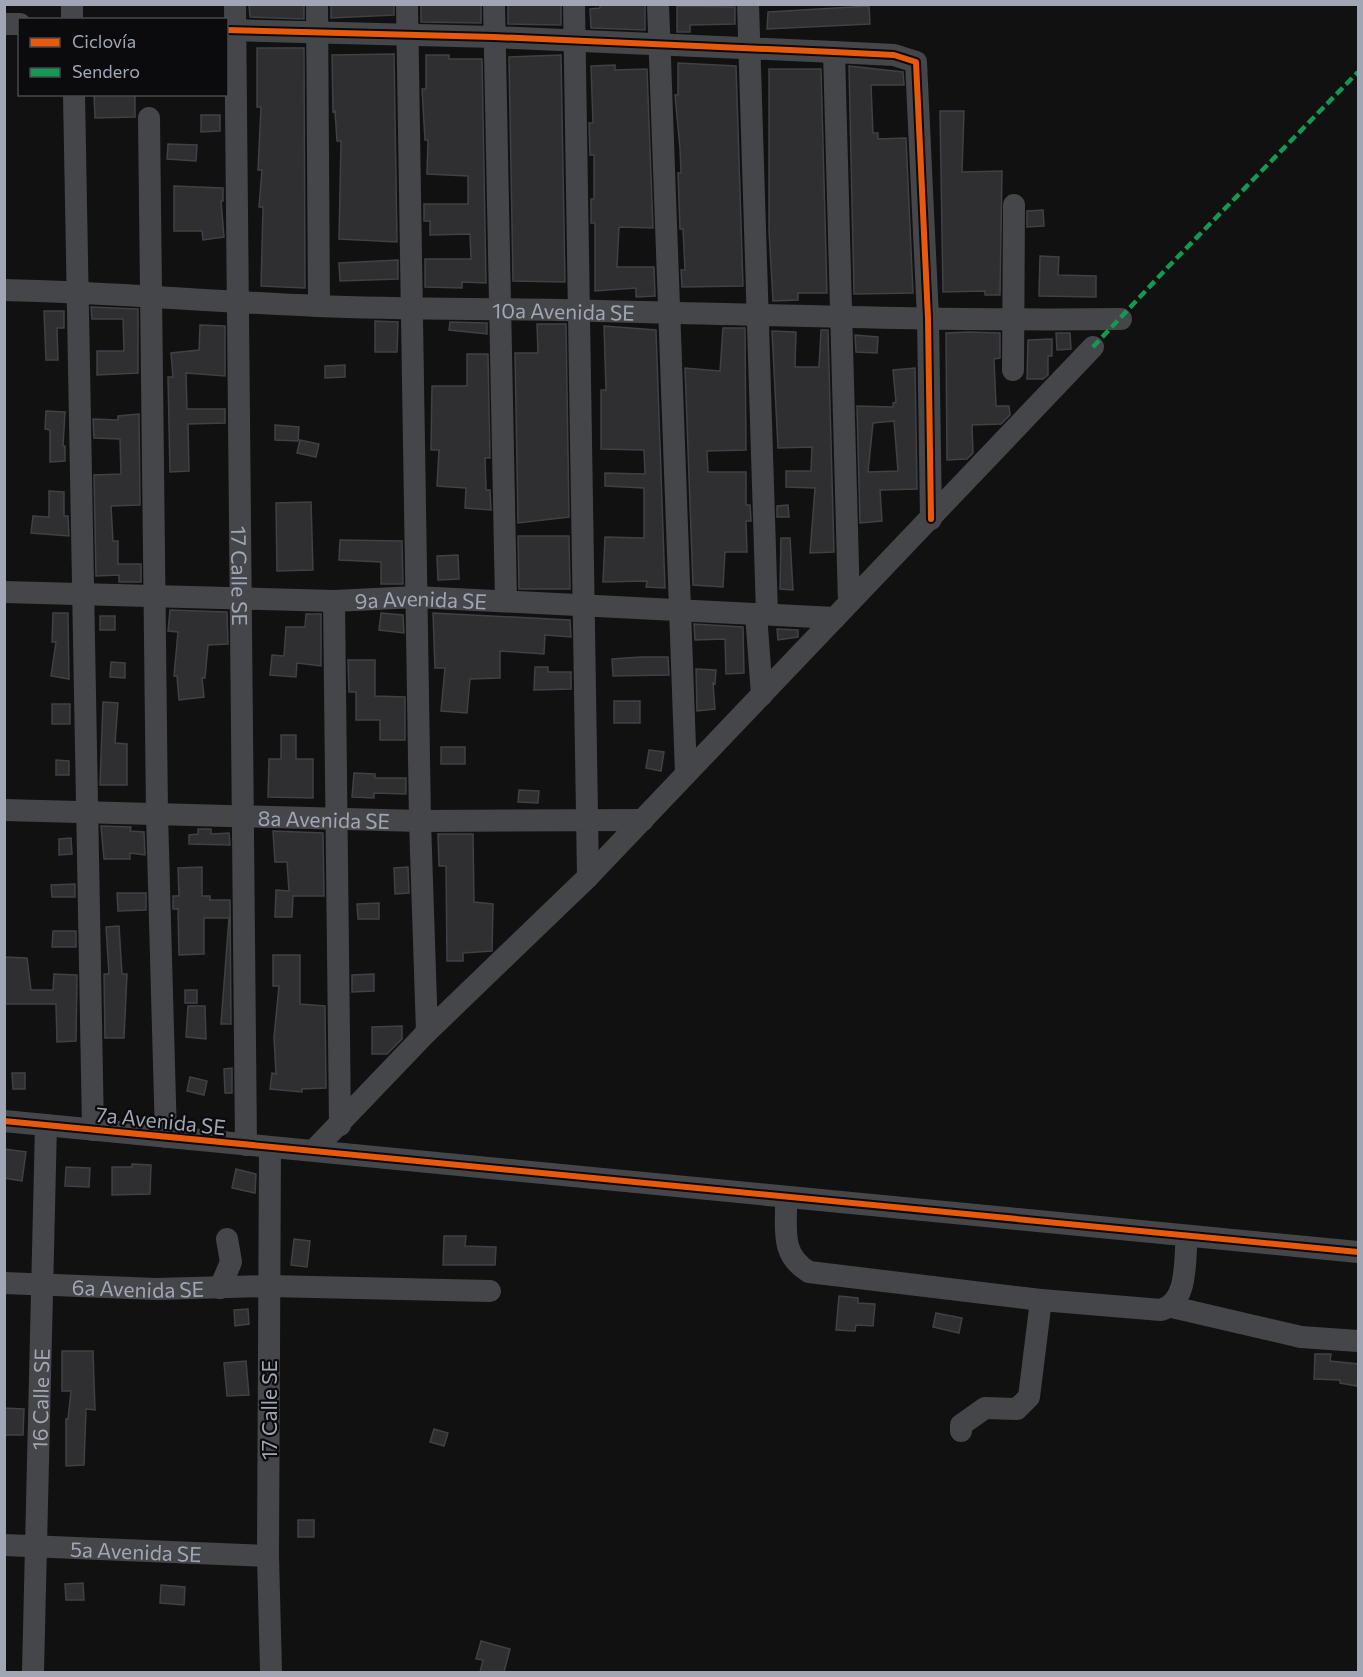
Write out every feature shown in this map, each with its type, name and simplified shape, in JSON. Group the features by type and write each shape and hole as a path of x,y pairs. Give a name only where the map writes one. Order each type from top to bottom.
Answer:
{"street":[{"name":"17 Calle SE","path":"235,4 231,31 238,302 246,1145"},
{"path":"317,4 319,306"},
{"path":"407,4 420,821 427,1032"},
{"path":"494,4 506,600"},
{"path":"573,4 588,877"},
{"path":"658,4 686,774"},
{"path":"748,4 758,314 762,695"},
{"path":"231,31 574,40 894,55 916,62 928,318 932,519"},
{"path":"834,52 841,316 842,611"},
{"path":"74,96 93,1130"},
{"path":"149,118 156,596 156,814 166,1137"},
{"path":"1013,370 1014,205"},
{"name":"10a Avenida SE","path":"4,290 78,291 238,302 412,309 579,310 1012,320 1121,319"},
{"path":"314,1150 427,1032 588,877 932,519 1093,347"},
{"name":"9a Avenida SE","path":"4,592 334,601 416,597 761,614 842,611"},
{"path":"334,601 340,1125"},
{"name":"8a Avenida SE","path":"4,810 420,821 643,820"},
{"name":"7a Avenida SE","path":"4,1121 1359,1252"},
{"name":"16 Calle SE","path":"33,1672 45,1125"},
{"name":"17 Calle SE","path":"270,1148 268,1556 270,1672"},
{"path":"786,1197 787,1250 797,1264 809,1272 1041,1299 1161,1310 1172,1307 1301,1337 1359,1341"},
{"path":"1172,1307 1180,1295 1187,1236"},
{"path":"220,1288 231,1262 227,1239"},
{"name":"6a Avenida SE","path":"4,1283 156,1289 269,1286 490,1291"},
{"path":"961,1431 961,1425 985,1408 1017,1409 1029,1397 1041,1299"},
{"name":"5a Avenida SE","path":"4,1545 268,1556"}],"building":[{"path":"249,4 304,4 304,19 250,17"},
{"path":"331,4 394,4 394,15 331,18"},
{"path":"421,4 481,4 481,23 421,22"},
{"path":"508,4 561,4 561,25 508,24"},
{"path":"600,4 645,4 645,30 591,28 590,9 600,8"},
{"path":"677,6 735,7 735,24 690,25 690,32 677,32"},
{"path":"869,6 870,24 767,29 768,12"},
{"path":"257,48 304,48 305,288 261,286 263,207 259,207 262,170 258,170 261,107 257,107"},
{"path":"394,54 397,242 339,239 341,141 337,141 335,111 333,112 332,55"},
{"path":"426,55 449,55 449,59 482,59 486,283 462,282 462,288 425,287 425,259 471,259 470,234 430,235 430,221 424,221 424,204 468,204 468,176 427,174 428,140 425,140 422,89 426,89"},
{"path":"561,55 565,282 513,281 509,57"},
{"path":"678,63 736,66 743,286 682,287 681,270 685,270 683,229 680,229 678,173 681,173 675,95 678,95"},
{"path":"615,65 615,70 647,69 653,228 619,227 617,267 654,267 655,296 636,297 636,288 595,291 595,223 591,223 591,199 594,199 594,155 590,155 589,123 593,123 591,66"},
{"path":"849,66 903,72 904,85 871,85 873,133 878,133 878,139 906,138 913,293 854,294"},
{"path":"769,69 821,69 827,293 798,293 798,300 773,301 769,230"},
{"path":"94,96 135,96 135,117 95,118"},
{"path":"940,111 964,111 962,172 1002,171 1000,295 985,295 985,291 943,292"},
{"path":"201,115 220,115 220,131 201,132"},
{"path":"168,144 197,145 196,161 167,159"},
{"path":"174,186 223,188 223,201 221,201 224,237 203,240 202,231 174,231"},
{"path":"1043,210 1044,226 1027,227 1027,211"},
{"path":"1040,256 1059,257 1058,275 1096,276 1096,297 1039,296"},
{"path":"398,260 398,279 340,281 339,263"},
{"path":"91,307 138,309 138,373 97,375 97,351 124,351 123,319 92,319"},
{"path":"44,311 64,311 64,328 57,328 58,360 46,360"},
{"path":"375,321 398,322 397,352 375,352"},
{"path":"450,322 487,323 487,334 449,330"},
{"path":"537,324 566,324 569,517 518,523 515,353 538,353"},
{"path":"200,325 225,326 225,376 186,373 187,409 225,409 225,423 188,424 189,471 170,472 168,377 173,377 171,353 199,350"},
{"path":"604,326 656,330 665,588 646,587 647,581 603,582 605,537 644,538 644,488 605,486 605,473 645,474 644,450 601,449 601,390 606,390"},
{"path":"723,328 745,328 746,450 707,451 708,472 746,472 746,505 750,505 751,521 746,521 747,552 725,552 723,587 693,585 685,368 720,371"},
{"path":"821,330 828,330 834,552 810,553 815,488 786,487 786,471 811,471 812,447 778,448 772,331 796,332 795,367 819,367"},
{"path":"946,333 1000,333 1000,358 994,359 996,406 1009,406 1010,415 1001,424 972,425 973,453 967,459 947,460"},
{"path":"1056,333 1070,333 1071,349 1057,350"},
{"path":"855,335 878,337 877,353 856,352"},
{"path":"1052,339 1052,356 1048,356 1048,375 1043,379 1027,379 1028,340"},
{"path":"467,354 488,354 490,458 485,458 486,490 490,490 491,510 465,508 466,488 437,486 439,450 431,450 432,386 467,386"},
{"path":"345,365 345,377 325,378 325,366"},
{"path":"915,368 917,489 880,490 882,521 860,523 857,406 893,407 893,403 896,402 893,370","holes":["894,421 898,471 868,472 873,423"]},
{"path":"46,411 65,412 63,446 65,446 65,461 50,462 50,430 45,429"},
{"path":"139,414 140,505 111,506 113,541 118,541 118,564 141,564 141,582 119,582 119,575 96,576 94,475 121,474 120,439 94,438 93,419 118,420 118,416"},
{"path":"275,425 299,427 298,441 275,440"},
{"path":"300,440 319,444 316,457 297,453"},
{"path":"49,491 64,492 64,516 68,516 69,536 31,533 33,516 49,517"},
{"path":"311,502 313,570 277,571 276,503"},
{"path":"788,505 789,517 777,517 777,506"},
{"path":"518,536 569,536 570,589 519,589"},
{"path":"781,538 790,538 793,590 780,589"},
{"path":"340,540 402,541 403,584 381,584 381,562 339,560"},
{"path":"458,555 459,579 438,580 437,556"},
{"path":"170,610 227,612 228,644 208,645 205,678 202,678 204,697 179,700 177,676 174,676 178,632 168,631"},
{"path":"53,613 68,613 69,679 51,676 56,642 52,642"},
{"path":"381,613 403,615 404,633 379,630"},
{"path":"433,613 570,620 571,637 545,635 544,654 500,651 500,678 470,679 467,713 441,711 445,668 435,668"},
{"path":"306,614 321,614 321,666 297,663 296,677 270,675 272,655 284,656 286,627 305,627"},
{"path":"100,616 115,616 115,630 100,630"},
{"path":"694,624 743,627 744,673 726,674 725,639 695,640"},
{"path":"777,629 798,630 798,637 778,640"},
{"path":"668,657 669,675 613,676 612,659"},
{"path":"348,660 375,660 375,696 405,697 405,740 380,740 380,720 356,720 356,692 349,692"},
{"path":"111,662 125,663 125,678 110,677"},
{"path":"535,667 548,667 548,672 571,672 571,689 534,690"},
{"path":"696,669 716,670 715,684 713,683 715,709 697,711"},
{"path":"614,701 640,701 640,723 614,723"},
{"path":"103,702 118,703 115,743 127,744 127,785 100,785"},
{"path":"52,704 70,704 70,724 52,724"},
{"path":"281,735 296,735 296,759 313,759 313,798 268,797 269,759 281,759"},
{"path":"441,747 465,747 465,764 441,764"},
{"path":"649,750 664,752 661,771 646,768"},
{"path":"56,760 69,761 69,775 56,775"},
{"path":"354,773 375,774 375,778 406,778 406,794 374,793 374,798 352,797"},
{"path":"519,790 539,791 538,803 518,802"},
{"path":"101,826 131,827 130,831 144,832 145,855 130,853 130,859 104,859"},
{"path":"198,829 211,829 211,834 229,833 230,845 189,844 189,835 198,834"},
{"path":"273,831 323,833 324,896 293,896 292,917 275,917 276,890 289,891 287,862 275,862"},
{"path":"438,834 473,834 474,902 493,904 492,951 463,953 463,961 447,961 446,866 439,866"},
{"path":"71,838 72,854 59,855 59,839"},
{"path":"202,867 202,896 210,896 210,900 230,900 231,1024 221,1024 229,918 204,918 204,954 179,955 178,909 173,909 173,896 179,896 178,868"},
{"path":"408,867 409,893 395,894 394,868"},
{"path":"75,884 75,897 52,897 51,885"},
{"path":"117,893 146,893 146,910 118,911"},
{"path":"379,903 379,919 358,919 357,904"},
{"path":"119,926 122,974 127,974 124,1038 105,1038 104,974 109,974 106,927"},
{"path":"53,931 76,931 76,947 52,947"},
{"path":"273,955 300,955 300,1004 325,1006 326,1088 302,1089 302,1092 270,1089 272,1073 276,1074 274,1037 279,986 273,986"},
{"path":"4,957 27,958 31,990 53,990 54,974 77,975 76,1041 57,1042 56,1004 4,1004"},
{"path":"374,974 374,991 352,992 352,975"},
{"path":"185,990 197,990 197,1003 185,1003"},
{"path":"188,1006 205,1006 206,1039 186,1037"},
{"path":"402,1026 402,1039 387,1054 372,1054 372,1027"},
{"path":"232,1068 232,1093 225,1093 224,1069"},
{"path":"12,1073 25,1073 25,1089 13,1089"},
{"path":"190,1077 207,1081 204,1095 187,1091"},
{"path":"4,1149 26,1152 22,1181 4,1178"},
{"path":"132,1164 151,1165 150,1194 112,1195 112,1167 132,1167"},
{"path":"66,1167 90,1168 89,1187 65,1186"},
{"path":"236,1169 256,1174 255,1193 232,1188"},
{"path":"444,1236 466,1236 465,1246 496,1247 495,1265 443,1265"},
{"path":"294,1239 310,1241 307,1267 291,1265"},
{"path":"839,1296 858,1298 858,1303 875,1304 873,1326 856,1325 855,1331 836,1330"},
{"path":"248,1309 249,1324 235,1326 234,1310"},
{"path":"936,1313 962,1318 959,1333 933,1327"},
{"path":"62,1351 93,1351 95,1410 86,1409 84,1465 66,1466 66,1419 68,1419 71,1391 62,1391"},
{"path":"1315,1354 1331,1354 1330,1361 1359,1364 1357,1386 1340,1383 1340,1380 1314,1379"},
{"path":"246,1361 249,1395 227,1396 224,1363"},
{"path":"4,1408 24,1409 23,1435 4,1435"},
{"path":"434,1429 448,1433 444,1446 430,1442"},
{"path":"298,1520 314,1520 314,1537 298,1537"},
{"path":"83,1583 84,1600 66,1600 65,1584"},
{"path":"161,1585 185,1587 184,1605 160,1603"},
{"path":"481,1641 510,1649 504,1672 480,1672 483,1660 476,1659"}],"marked path":[{"path":"1093,347 1358,72"}],"cycle path":[{"path":"228,30 494,37 834,52 894,55 916,62 928,318 931,519"},
{"path":"4,1121 1358,1252"}]}
